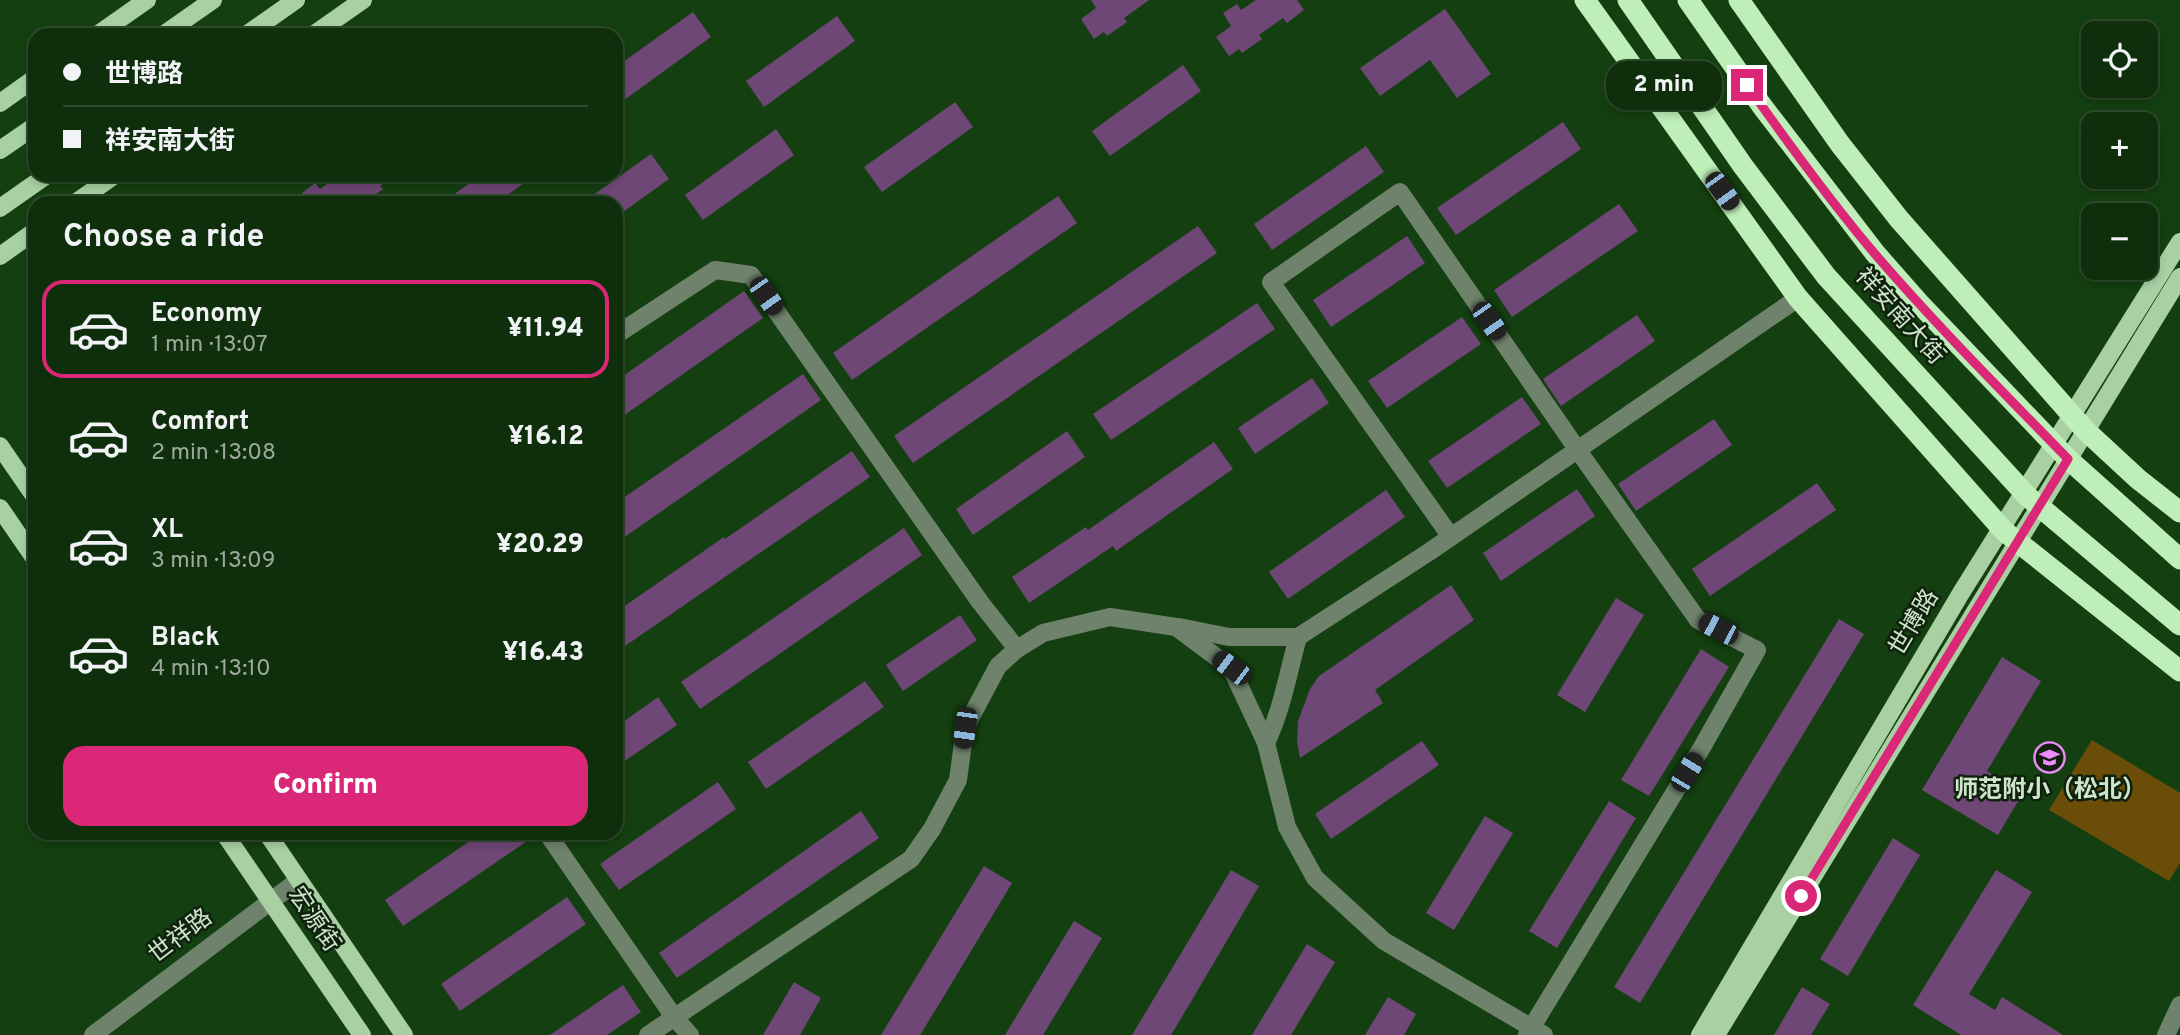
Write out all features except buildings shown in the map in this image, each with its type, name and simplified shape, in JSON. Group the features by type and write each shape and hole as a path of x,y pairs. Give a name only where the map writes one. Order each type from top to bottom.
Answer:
{"highway":[{"path":"1585,0 1798,298 2001,528 2180,671"},
{"name":"祥安南大街","path":"1628,0 1743,166 1826,276 2032,499 2180,625"},
{"name":"祥安南大街","path":"1688,0 1762,106 1875,253 1919,303 2068,459 2180,559"},
{"path":"1739,0 1839,144 1899,219 2079,422 2138,479 2180,512"}],"main road":[{"path":"107,28 147,0"},
{"path":"173,28 213,0"},
{"path":"256,28 296,0"},
{"path":"323,28 363,0"},
{"path":"0,103 28,83"},
{"path":"0,150 28,131"},
{"path":"0,208 37,182"},
{"path":"85,196 105,182"},
{"path":"0,256 28,236"},
{"name":"世博路","path":"1700,1035 2001,528 2068,459 2079,422 2180,242"},
{"name":"世博路","path":"1716,1035 2018,542 2053,443 2079,422 2180,277"},
{"path":"0,446 28,487"},
{"path":"0,508 28,549"},
{"name":"宏源街","path":"229,840 362,1035"},
{"name":"宏源街","path":"272,840 404,1035"}],"street":[{"path":"1176,626 1231,668 1266,743 1287,828 1315,877 1384,941 1534,1033 1757,650 1698,620 1400,192 1271,282 1451,537"},
{"path":"623,330 715,270 751,275 972,591 1017,649"},
{"path":"648,1035 911,859 932,829 958,780 965,728 998,666 1017,649 1044,633 1110,617 1229,637 1298,637 1451,537 1798,298"},
{"path":"1266,743 1278,719 1298,637"},
{"path":"552,840 674,1017 690,1035"},
{"name":"世祥路","path":"93,1035 299,880"},
{"path":"2166,1035 2180,1005"}],"shaded area":[{"path":"2092,740 2180,793 2180,863 2169,881 2049,810"}],"place":[{"name":"师范附小（松北）","path":"2050,757"}],"route":[{"path":"1747,85 1875,253 2068,459 1801,896"}]}
